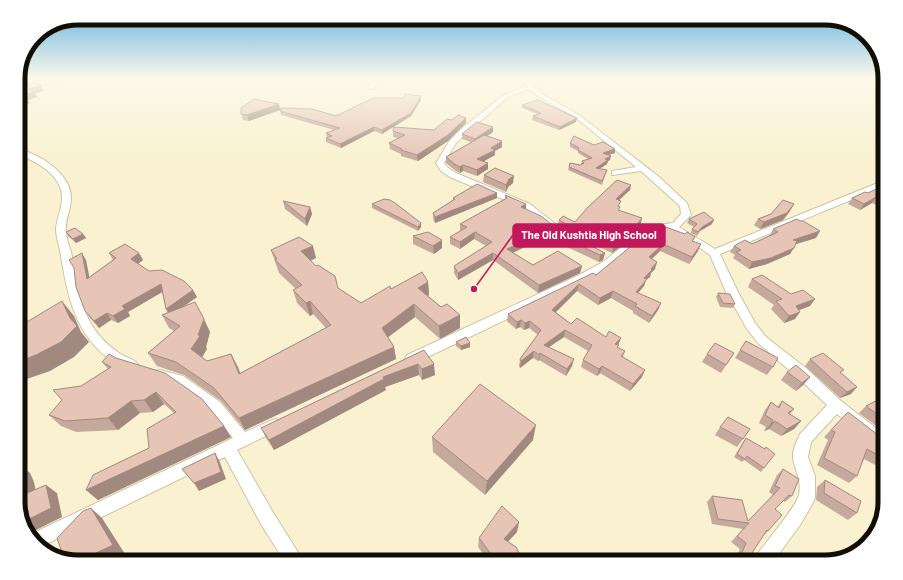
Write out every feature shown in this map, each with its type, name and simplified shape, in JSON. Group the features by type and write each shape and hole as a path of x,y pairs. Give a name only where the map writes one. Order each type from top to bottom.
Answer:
{"street":[{"path":"494,106 453,142 440,163 444,170 527,206 560,231"},
{"path":"398,365 583,278 610,257 631,244 658,228 672,227 676,225 686,215 684,205 642,168 577,116 561,106"},
{"path":"25,154 54,172 65,189 66,206 61,230 69,279 75,301 87,330 103,349 130,366 178,380 215,406 243,440"},
{"path":"615,173 642,168"},
{"path":"714,253 878,187"},
{"path":"672,227 684,233 714,253 732,292 756,334 836,405 878,438"},
{"path":"767,555 794,519 807,497 807,476 800,457 805,439 836,405"},
{"path":"40,538 285,420"},
{"path":"228,448 268,520 290,555"}],"building":[{"path":"244,106 273,106 247,115 241,114 241,108"},
{"path":"356,106 415,106 411,113 382,130 374,127 340,144 326,138 332,136 326,133 340,128 280,111 281,108 312,109 336,116"},
{"path":"525,106 551,106 577,118 560,127 533,116 541,113"},
{"path":"458,115 466,118 448,135 417,155 401,150 402,149 389,143 405,135 393,131 394,127 434,130 447,119 452,120"},
{"path":"477,122 493,127 475,139 462,134"},
{"path":"484,135 502,141 491,148 495,150 477,159 488,163 477,170 463,165 460,167 446,157"},
{"path":"574,136 594,145 603,142 615,149 603,153 611,156 605,159 608,160 596,168 607,170 602,181 569,167 570,163 580,165 584,163 582,161 592,158 578,150 579,148 570,143"},
{"path":"495,168 514,176 509,179 506,185 484,175"},
{"path":"617,180 631,185 616,199 621,201 618,206 620,207 618,210 642,218 637,224 644,226 613,248 585,235 559,220 563,216 575,222 588,207"},
{"path":"477,184 497,193 435,217 433,213 455,199 453,198"},
{"path":"878,188 878,198 876,197 864,204 852,198 865,192 868,193"},
{"path":"505,195 526,204 521,207 541,216 550,223 605,253 600,255 536,225 531,234 534,236 507,249 533,265 558,251 582,266 539,285 493,253 458,273 454,266 492,242 475,232 460,242 450,237 467,227 460,224 507,198"},
{"path":"384,199 395,203 421,223 418,227 372,204"},
{"path":"783,200 794,204 787,213 764,222 758,219 771,214"},
{"path":"283,201 310,207 305,219"},
{"path":"704,212 714,220 702,227 698,232 692,229 697,224 689,219"},
{"path":"797,219 820,231 793,240 797,241 794,248 771,258 752,262 736,252 741,250 734,246 745,240 752,244 778,232 773,229"},
{"path":"663,226 685,234 687,232 695,237 692,241 701,244 692,257 663,244 649,257 657,262 644,278 647,279 636,292 661,303 652,316 635,306 637,304 613,291 600,298 579,284 552,310 571,324 577,318 606,337 609,331 621,338 615,344 619,345 617,347 625,351 621,356 645,370 633,384 602,366 599,369 583,360 592,345 565,330 544,345 574,359 567,369 534,351 521,361 520,359 541,330 530,321 525,323 521,320 517,322 508,314 593,273 596,275 641,238 655,229 660,230"},
{"path":"75,228 83,234 73,239 66,232"},
{"path":"428,232 442,240 433,246 413,236"},
{"path":"299,237 313,246 301,251 316,266 318,265 335,276 338,288 361,303 390,286 391,289 422,272 428,282 418,288 441,307 447,304 460,315 439,326 414,304 382,328 394,347 239,418 214,388 176,362 148,353 180,326 162,315 195,302 204,319 198,335 200,336 191,349 207,361 231,354 239,374 331,325 310,301 306,303 293,290 302,285 275,260 277,259 271,250"},
{"path":"125,244 139,253 131,259 149,271 162,270 184,281 193,290 166,309 161,284 122,306 125,309 113,316 107,313 94,321 85,311 76,287 74,268 69,260 82,253 87,279 116,258 109,253"},
{"path":"762,275 791,294 803,290 815,299 796,306 800,312 789,316 776,301 782,299 752,279"},
{"path":"718,293 730,294 735,304 723,303"},
{"path":"62,301 70,318 77,326 61,342 25,359 25,323"},
{"path":"466,337 470,343 461,346 456,342"},
{"path":"746,341 778,358 773,367 740,350"},
{"path":"715,343 734,353 726,365 707,354"},
{"path":"424,350 434,364 422,369 418,364 383,377 384,379 269,440 261,428"},
{"path":"823,353 844,370 840,372 857,387 847,392 810,359"},
{"path":"109,354 116,358 165,373 202,399 224,426 86,490 93,475 149,448 147,429 176,412 156,392 144,400 131,401 108,418 65,421 49,415 62,400 53,390 81,386 111,367 102,362"},
{"path":"796,365 810,377 802,383 787,372"},
{"path":"480,384 536,425 487,481 432,437"},
{"path":"878,400 878,415 866,406"},
{"path":"782,401 794,409 788,413 801,421 787,429 775,421 771,424 773,420 765,415 771,402 779,408"},
{"path":"848,412 878,435 878,455 867,449 857,476 824,458 835,432 831,430"},
{"path":"728,417 750,429 743,439 720,427"},
{"path":"746,438 765,449 766,447 775,454 764,468 747,456 745,459 737,454"},
{"path":"215,453 221,472 194,483 182,469"},
{"path":"783,469 799,479 792,496 789,495 775,509 782,515 768,531 767,530 751,555 741,555 746,543 737,536 749,523 718,519 712,496 742,500 748,521 780,488 775,486"},
{"path":"825,480 861,501 857,513 824,493"},
{"path":"25,483 27,493 46,485 51,508 28,519 25,505"},
{"path":"502,506 519,522 504,539 516,547 520,555 492,555 479,538"},
{"path":"91,508 113,545 92,555 71,555 62,552 57,538 83,511"}],"place":[{"name":"The Old Kushtia High School","path":"474,289"}]}
